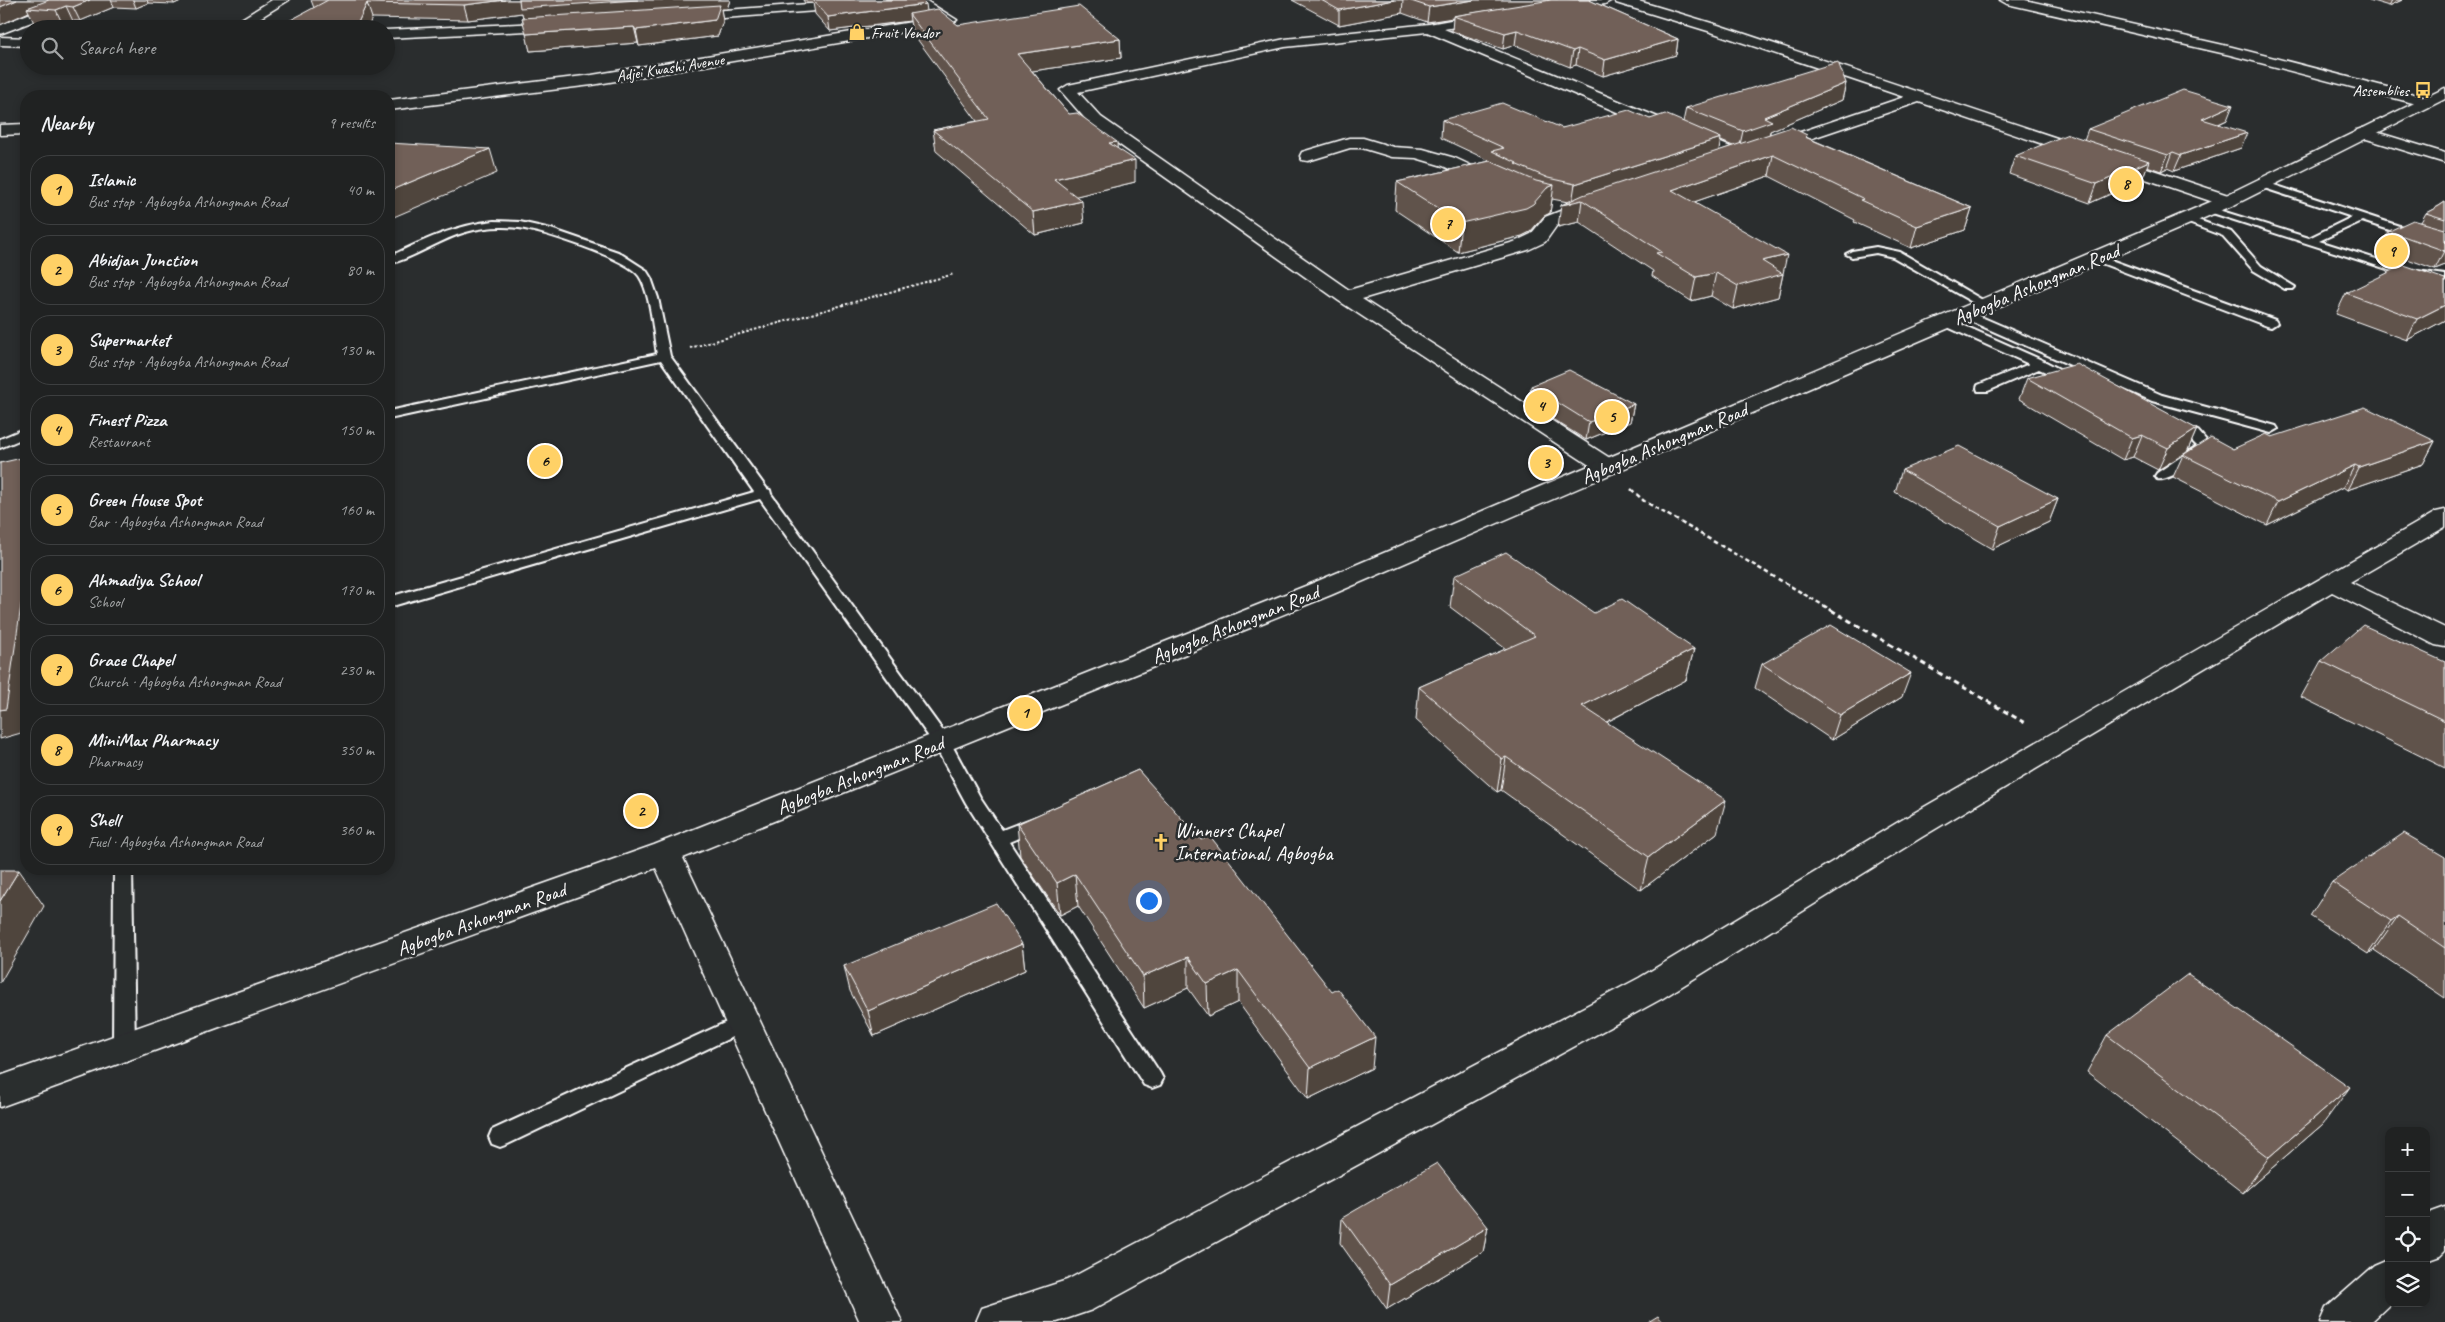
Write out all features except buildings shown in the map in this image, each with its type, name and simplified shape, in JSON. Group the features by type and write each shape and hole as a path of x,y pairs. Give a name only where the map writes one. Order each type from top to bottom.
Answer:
{"street":[{"path":"25,20 76,0"},
{"path":"248,20 282,0"},
{"path":"1541,9 1605,0"},
{"path":"1621,0 1713,28 1920,97 2208,210"},
{"path":"2007,0 2436,97"},
{"path":"667,18 914,1 942,1"},
{"name":"Adjei Kwashi Avenue","path":"395,104 592,80 950,20 914,1"},
{"path":"1504,15 1429,28 1285,43 1068,90 1095,120 1346,297 1608,467"},
{"path":"0,30 20,22"},
{"path":"395,34 575,25"},
{"path":"1429,28 1740,157"},
{"path":"0,42 20,42"},
{"path":"1713,166 1920,97"},
{"name":"Agbogba Ashongman Road","path":"0,1092 665,853 1322,589 2208,210 2436,97"},
{"path":"0,130 20,129"},
{"path":"2363,133 2445,158"},
{"path":"1308,156 1349,143 1362,144 1378,149 1417,153 1449,162 1510,190"},
{"path":"1346,297 1521,246 1538,238 1551,221 1573,211 1608,200"},
{"path":"1548,205 1573,211"},
{"path":"997,1322 1077,1296 1651,988 2058,743 2445,517"},
{"path":"2332,582 2445,639"},
{"path":"665,853 881,1322"},
{"path":"2430,1239 2445,1226"},
{"path":"2341,1322 2385,1282"}],"lane":[{"path":"2262,184 2445,245"},
{"path":"2208,210 2410,273 2445,278"},
{"path":"2208,210 2257,268 2289,286"},
{"path":"2309,242 2362,217"},
{"path":"395,258 446,234 488,224 511,224 532,227 605,251 642,272 648,288 664,356 942,742 972,799 1152,1079"},
{"path":"1852,254 1876,250 1896,254 1965,314 2040,364 2085,385"},
{"path":"2097,258 2271,323"},
{"path":"1965,314 2150,395 2271,429"},
{"path":"395,415 664,356"},
{"path":"1983,388 2040,364"},
{"path":"2162,476 2200,452 2204,446 2193,434 2166,421"},
{"path":"0,444 20,435"},
{"path":"395,600 765,494"},
{"path":"998,839 1051,817"},
{"path":"123,875 124,1048"},
{"path":"500,1138 744,1022"}],"path":[{"path":"664,356 954,274"},
{"path":"1608,467 1644,501 2058,743"}],"place":[{"name":"Fruit Vendor","path":"857,32"},
{"name":"Assemblies","path":"2423,90"},
{"name":"MiniMax Pharmacy","path":"2126,184"},
{"name":"Grace Chapel","path":"1448,224"},
{"name":"Shell","path":"2392,251"},
{"name":"Finest Pizza","path":"1541,406"},
{"name":"Green House Spot","path":"1612,417"},
{"name":"Ahmadiya School","path":"545,461"},
{"name":"Supermarket","path":"1546,463"},
{"name":"Islamic","path":"1025,713"},
{"name":"Abidjan Junction","path":"641,811"},
{"name":"Winners Chapel International, Agbogba","path":"1161,842"}]}
